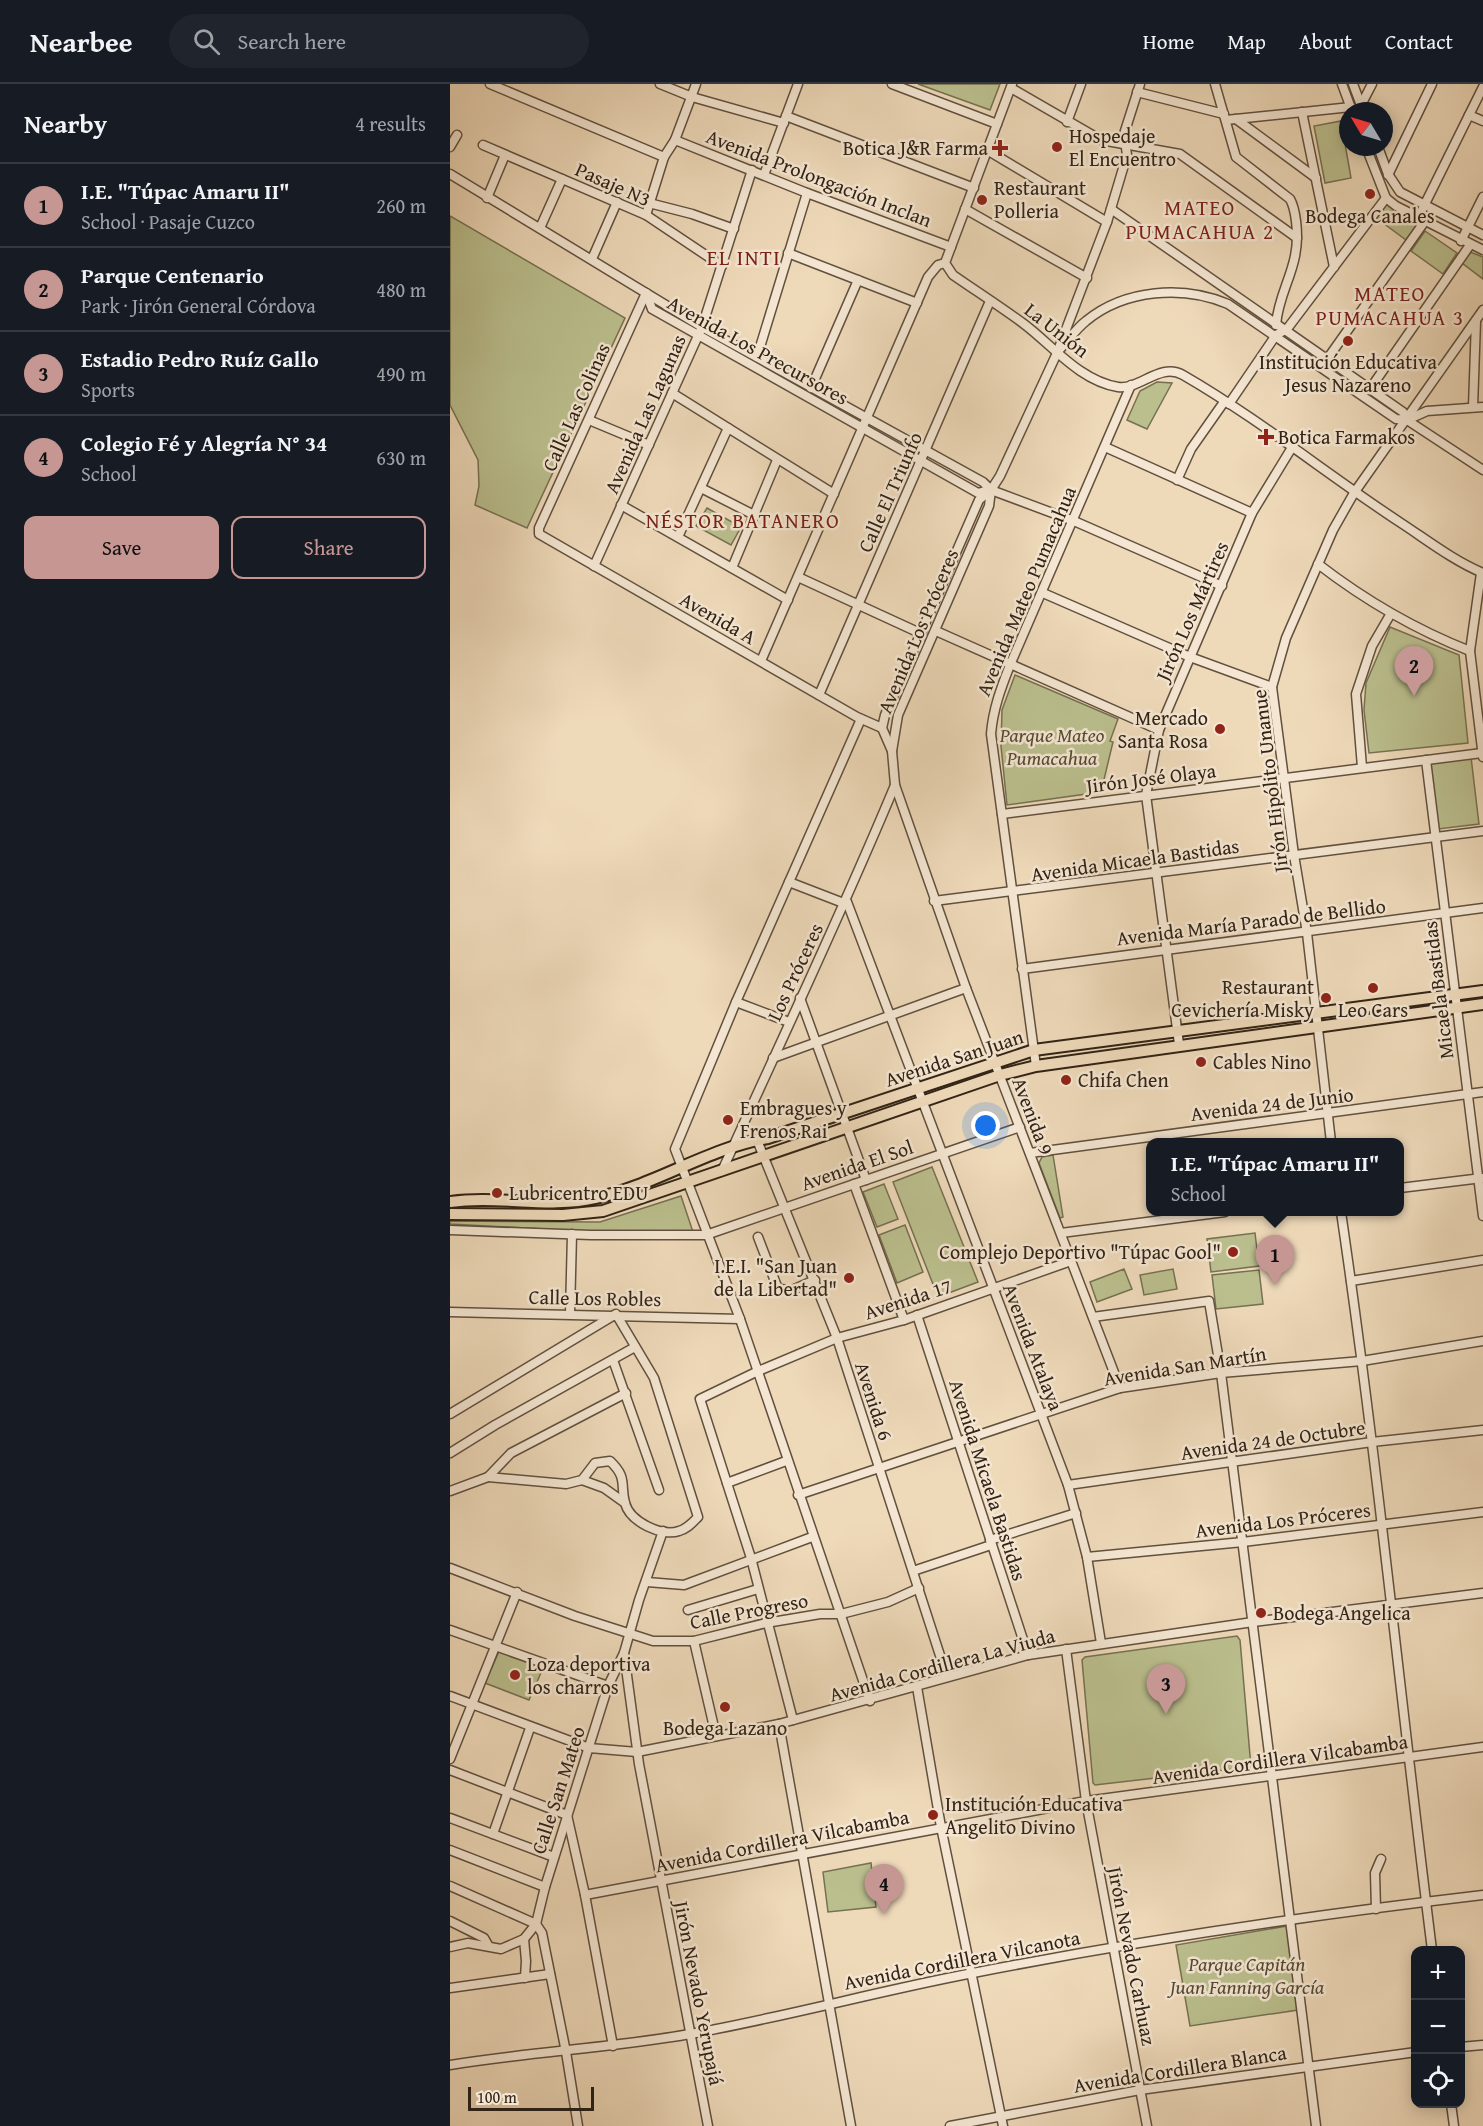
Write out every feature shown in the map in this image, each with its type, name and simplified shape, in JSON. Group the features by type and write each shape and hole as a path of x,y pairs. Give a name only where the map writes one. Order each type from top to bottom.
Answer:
{"main road":[{"name":"Avenida San Juan","path":"450,1202 592,1199 682,1168 734,1144 757,1140 842,1114 995,1061 1034,1050 1483,991"},
{"name":"Avenida San Juan","path":"450,1214 591,1214 1000,1075 1036,1066 1179,1044 1296,1031 1318,1026 1483,1004"}],"street":[{"path":"490,84 663,157"},
{"path":"660,84 692,97 785,120 974,188"},
{"path":"646,215 663,157 675,140 696,84"},
{"path":"764,175 798,84"},
{"path":"892,84 997,124"},
{"path":"1067,122 1081,84"},
{"path":"1215,84 1233,152 1239,162 1292,202 1297,238 1296,262 1276,321 1276,335"},
{"path":"1342,84 1353,102"},
{"path":"1353,84 1356,102"},
{"path":"1361,102 1372,84"},
{"path":"1382,187 1432,84"},
{"path":"761,661 917,303 932,271 945,263 1011,86 1067,122 1101,140 1180,154 1297,238"},
{"path":"1328,358 1422,220 1424,207 1483,87"},
{"path":"1139,88 1236,119 1339,110"},
{"name":"Avenida Los Próceres","path":"892,751 882,728 885,715 979,500 991,490 1007,464 1057,353 1107,222 1127,155 1124,135 1139,88"},
{"path":"1302,112 1334,267"},
{"path":"1469,115 1483,121"},
{"path":"1236,119 1316,178"},
{"path":"450,147 457,135"},
{"name":"Avenida Prolongación Inclan","path":"675,140 951,247"},
{"name":"Pasaje N3","path":"483,145 646,215 722,267"},
{"path":"987,150 1107,222"},
{"path":"487,198 505,155"},
{"path":"1370,156 1386,198 1422,220 1483,250"},
{"path":"1381,156 1388,174 1400,192 1424,207 1483,235"},
{"name":"Avenida Las Lagunas","path":"594,566 700,331 752,170"},
{"path":"450,174 646,293"},
{"path":"540,228 562,179"},
{"path":"757,357 807,193"},
{"path":"1370,389 1466,243 1467,229 1483,197"},
{"path":"1177,480 1191,449 1276,335 1287,329 1386,198"},
{"path":"592,259 616,202"},
{"path":"649,203 692,214 734,230"},
{"path":"965,209 1087,278"},
{"path":"1111,209 1328,358 1403,412 1407,420"},
{"path":"789,253 917,303"},
{"name":"La Unión","path":"945,263 953,275 1025,325 1057,353 1088,374 1119,387 1131,385"},
{"path":"811,388 858,280"},
{"name":"Avenida Los Precursores","path":"646,293 652,309 757,357 811,388 922,461 978,493 991,490"},
{"name":"Calle Las Colinas","path":"538,534 646,293"},
{"path":"1057,353 1093,316 1109,305 1140,295 1179,293 1212,297 1276,335 1396,419 1407,420 1483,470"},
{"name":"Calle El Triunfo","path":"819,695 990,301"},
{"name":"Jirón Hipólito Unanue","path":"1331,1138 1307,933 1294,855 1272,687 1286,638 1318,564 1354,493 1483,310"},
{"path":"1473,407 1476,320"},
{"name":"Avenida Los Precursores","path":"700,331 865,423 983,482 991,490 1074,521 1222,586"},
{"path":"1464,337 1475,339"},
{"path":"1131,385 1156,373 1180,373 1354,493 1482,573 1470,651 1483,755"},
{"name":"Avenida Mateo Pumacahua","path":"1036,1066 991,734 997,699 1010,665 1131,385"},
{"path":"672,393 834,494"},
{"path":"1407,420 1427,411 1483,406"},
{"path":"589,420 649,445"},
{"path":"678,537 728,428"},
{"path":"1105,447 1252,513"},
{"name":"Jirón Los Mártires","path":"1179,1044 1146,795 1159,730 1252,513 1290,448"},
{"path":"732,568 777,460"},
{"path":"701,488 754,515"},
{"name":"Avenida Los Próceres","path":"892,751 898,716 989,506 991,490"},
{"path":"621,505 788,600"},
{"name":"Avenida A","path":"538,534 861,719 882,728"},
{"path":"1318,564 1353,591 1390,615 1427,634 1470,651"},
{"path":"798,577 922,634"},
{"path":"1043,593 1190,657 1272,687"},
{"path":"1362,767 1356,694 1372,646 1390,615"},
{"path":"936,632 1159,730"},
{"path":"861,719 736,1002 675,1147 706,1235 740,1319 786,1461 870,1701"},
{"name":"Avenida 9","path":"892,751 895,785 934,901 1120,1388"},
{"name":"Jirón José Olaya","path":"1002,814 1362,767 1483,755"},
{"name":"Micaela Bastidas","path":"1426,760 1483,1216"},
{"name":"Los Próceres","path":"722,1171 800,998 846,903 895,785"},
{"name":"Avenida Micaela Bastidas","path":"934,901 1011,893 1483,831"},
{"path":"789,882 846,903"},
{"name":"Avenida Atalaya","path":"846,903 1068,1485 1087,1557 1101,1643"},
{"name":"Avenida María Parado de Bellido","path":"1022,969 1483,908"},
{"path":"773,1058 966,988"},
{"path":"800,998 866,1180"},
{"path":"736,1002 789,1022"},
{"name":"Avenida 24 de Junio","path":"1030,1153 1483,1092"},
{"name":"Avenida El Sol","path":"450,1230 706,1235 1020,1126"},
{"path":"1187,1132 1188,1138"},
{"name":"Avenida 6","path":"757,1140 837,1338 947,1677"},
{"path":"1404,1188 1480,1178"},
{"path":"854,1184 904,1320"},
{"path":"1061,1233 1178,1216"},
{"path":"1342,1216 1383,1525 1431,1946"},
{"path":"570,1314 572,1234"},
{"path":"758,1237 778,1289 792,1290 815,1280"},
{"path":"1351,1281 1483,1260"},
{"name":"Avenida 17","path":"727,1483 700,1399 756,1372 837,1338 904,1320 1071,1261"},
{"path":"1093,1317 1209,1300 1243,1542 1316,2126"},
{"name":"Calle Los Robles","path":"450,1312 616,1314 740,1319"},
{"path":"450,1414 616,1314 654,1378 698,1517 690,1526 678,1532 663,1531 633,1518 625,1503 604,1488 582,1480 566,1484 488,1477"},
{"name":"Avenida Micaela Bastidas","path":"917,1315 956,1442 1028,1655"},
{"name":"Avenida San Martín","path":"798,1496 1120,1388 1221,1373 1362,1361 1483,1341"},
{"path":"450,1454 495,1425 635,1347"},
{"path":"613,1360 659,1490"},
{"path":"450,1491 488,1477 512,1453 626,1393"},
{"name":"Avenida 24 de Octubre","path":"1068,1485 1372,1442 1483,1430"},
{"path":"582,1480 595,1463 609,1461 618,1471 625,1487 625,1503"},
{"path":"786,1461 727,1483 751,1558 793,1720"},
{"name":"Avenida Los Próceres","path":"1087,1557 1243,1542 1483,1512"},
{"path":"913,1571 1076,1513"},
{"name":"Calle San Mateo","path":"536,1924 554,1857 608,1686 624,1653 663,1531"},
{"path":"647,1582 684,1585 812,1537"},
{"path":"450,1580 452,1569"},
{"name":"Calle Progreso","path":"452,1569 629,1635 652,1641 694,1641 766,1623 820,1614 841,1614 888,1602 919,1588"},
{"path":"688,1610 758,1589"},
{"path":"450,1759 517,1592"},
{"name":"Avenida Cordillera La Viuda","path":"450,1696 530,1728 589,1748 637,1752 779,1724 870,1701 1028,1655 1392,1603 1483,1593"},
{"path":"450,1630 608,1686"},
{"path":"694,1641 716,1736"},
{"name":"Jirón Nevado Carhuaz","path":"1066,1649 1086,1801 1147,2126"},
{"name":"Jirón Nevado Yerupajá","path":"624,1653 637,1752 708,2126"},
{"path":"917,1687 941,1827 1003,2126"},
{"path":"779,1724 827,2004 851,2126"},
{"path":"493,1834 530,1728"},
{"name":"Avenida Cordillera Vilcabamba","path":"585,1895 1086,1801 1483,1747"},
{"path":"450,1770 567,1815 585,1895 613,2046"},
{"path":"450,1818 554,1857"},
{"path":"450,1850 545,1887"},
{"path":"1376,1909 1375,1877 1381,1859"},
{"path":"450,1886 536,1924 542,1933 567,2052 578,2126"},
{"name":"Avenida Cordillera Vilcanota","path":"450,2065 524,2053 567,2052 691,2034 971,1973 1113,1947 1290,1920 1483,1895"},
{"path":"450,1921 484,1938 488,1945"},
{"path":"450,1947 468,1943 501,1949 524,1939 536,1924"},
{"path":"524,1939 525,1978"},
{"path":"450,1988 550,1974"},
{"path":"1465,2047 1483,2045"},
{"name":"Avenida Cordillera Blanca","path":"950,2126 1140,2090 1411,2053"},
{"path":"1452,2108 1454,2126"}],"green space":[{"path":"918,84 1000,84 990,110"},
{"path":"1339,121 1339,156 1347,156 1351,178 1325,183 1314,126"},
{"path":"1385,203 1417,225 1406,240 1375,217"},
{"path":"450,216 625,318 527,528 475,505 479,486 478,460 450,405"},
{"path":"1425,231 1457,253 1443,274 1411,251"},
{"path":"1470,252 1483,257 1483,279 1462,263"},
{"path":"1157,382 1172,383 1147,429 1127,420 1140,391"},
{"path":"707,508 741,527 731,545 696,526"},
{"path":"1390,627 1459,655 1468,743 1369,753 1364,710 1366,683"},
{"name":"Parque Mateo Pumacahua","path":"1015,675 1118,719 1110,741 1113,742 1101,792 1007,805 1001,746 1002,710"},
{"path":"1471,757 1479,824 1438,829 1429,762"},
{"path":"1053,1155 1063,1217 1060,1218 1039,1163 1042,1157"},
{"path":"932,1167 978,1282 938,1297 893,1182"},
{"path":"884,1184 898,1219 877,1227 863,1192"},
{"path":"681,1196 693,1232 581,1231 450,1224 450,1221 600,1222"},
{"path":"905,1225 923,1272 897,1283 879,1235"},
{"name":"Complejo Deportivo \"Túpac Gool\"","path":"1255,1233 1259,1266 1211,1272 1207,1239"},
{"path":"1124,1269 1132,1289 1097,1302 1090,1282"},
{"path":"1173,1269 1177,1289 1144,1295 1140,1275"},
{"path":"1259,1270 1263,1304 1216,1309 1212,1275"},
{"path":"1237,1636 1240,1640 1251,1767 1095,1785 1082,1660 1085,1657"},
{"name":"Loza deportiva los charros","path":"500,1649 544,1666 529,1700 485,1683"},
{"path":"871,1863 876,1907 828,1912 823,1872"},
{"name":"Parque Capitán Juan Fanning García","path":"1287,1926 1298,2010 1190,2026 1176,1945"}],"place":[{"name":"Hospedaje El Encuentro","path":"1057,147"},
{"name":"Botica J&R Farma","path":"1000,148"},
{"name":"Bodega Canales","path":"1370,194"},
{"name":"Restaurant Polleria","path":"982,200"},
{"name":"Institución Educativa Jesus Nazareno","path":"1348,341"},
{"name":"Botica Farmakos","path":"1266,437"},
{"name":"Parque Centenario","path":"1414,696"},
{"name":"Mercado Santa Rosa","path":"1220,729"},
{"name":"Leo Cars","path":"1373,988"},
{"name":"Restaurant Cevichería Misky","path":"1326,998"},
{"name":"Cables Nino","path":"1201,1062"},
{"name":"Chifa Chen","path":"1066,1080"},
{"name":"Embragues y Frenos Rai","path":"728,1120"},
{"name":"Lubricentro EDU","path":"497,1193"},
{"name":"Complejo Deportivo \"Túpac Gool\"","path":"1233,1252"},
{"name":"I.E.I. \"San Juan de la Libertad\"","path":"849,1278"},
{"name":"I.E. \"Túpac Amaru II\"","path":"1275,1285"},
{"name":"Bodega Angelica","path":"1261,1613"},
{"name":"Loza deportiva los charros","path":"515,1675"},
{"name":"Bodega Lazano","path":"725,1707"},
{"name":"Estadio Pedro Ruíz Gallo","path":"1166,1714"},
{"name":"Institución Educativa Angelito Divino","path":"933,1815"},
{"name":"Colegio Fé y Alegría N° 34","path":"884,1914"}],"district":[{"name":"MATEO PUMACAHUA 2","path":"1200,220"},
{"name":"EL INTI","path":"744,258"},
{"name":"MATEO PUMACAHUA 3","path":"1390,306"},
{"name":"NÉSTOR BATANERO","path":"743,521"}]}
